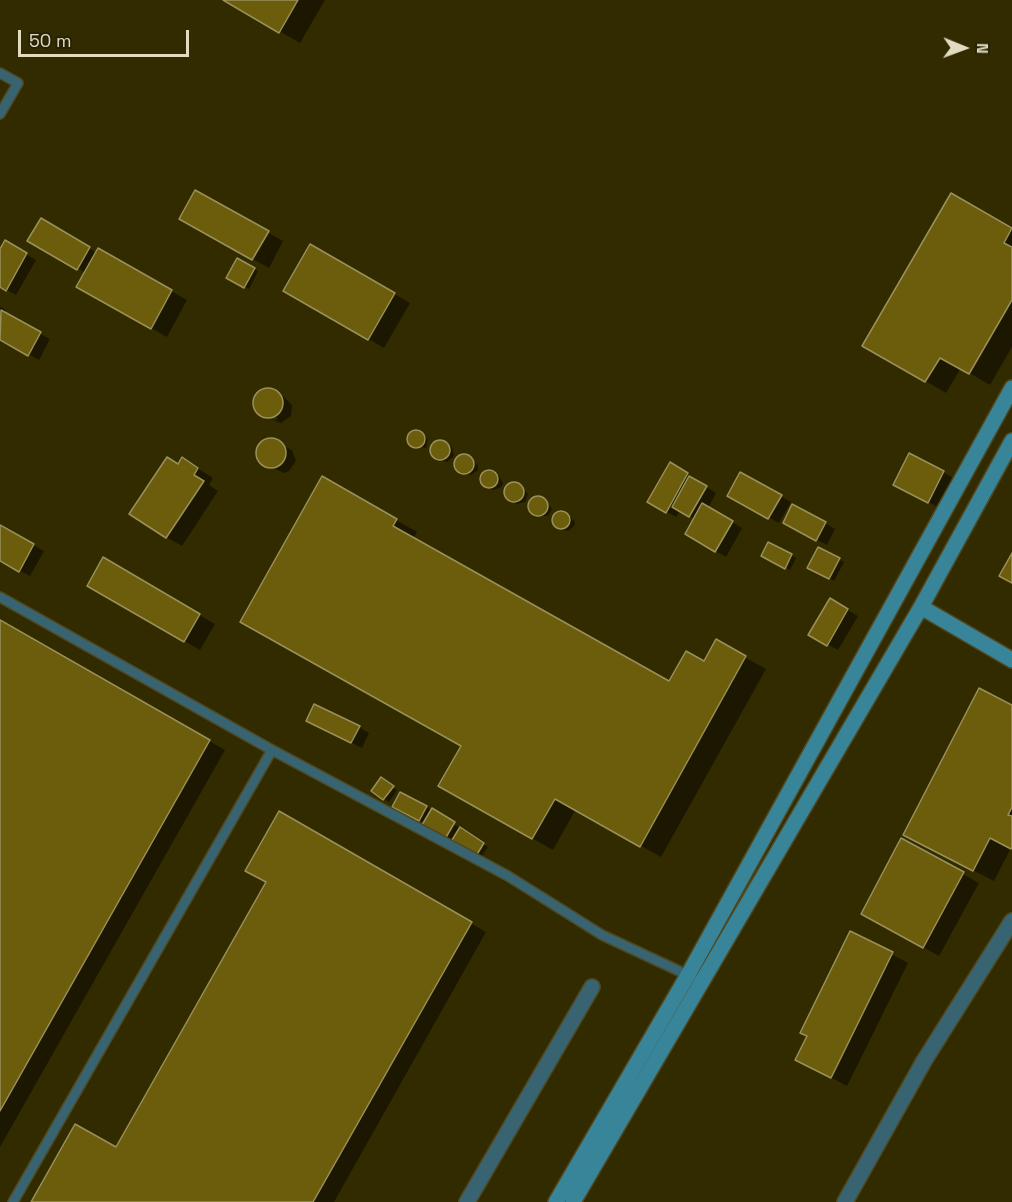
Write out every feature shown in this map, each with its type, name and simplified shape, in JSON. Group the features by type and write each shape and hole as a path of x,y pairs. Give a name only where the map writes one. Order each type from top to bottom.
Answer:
{"street":[{"path":"556,1202 688,975 1012,388"},
{"path":"573,1202 921,608 1012,441"},
{"path":"921,608 1012,660"},
{"path":"845,1202 924,1060 1012,921"},
{"path":"467,1202 592,987"}],"lane":[{"path":"0,73 18,83 0,114"},
{"path":"0,597 272,750 508,876 602,935 703,982"},
{"path":"13,1202 272,750"}],"building":[{"path":"223,0 298,0 279,33"},
{"path":"195,190 269,231 252,260 179,219"},
{"path":"951,193 1012,228 1004,243 1012,247 1012,300 969,374 940,358 925,382 862,346"},
{"path":"41,218 90,247 77,270 27,241"},
{"path":"5,240 27,253 6,291 0,287 0,249"},
{"path":"310,244 395,293 368,340 283,291"},
{"path":"98,248 172,290 151,329 76,287"},
{"path":"237,258 255,268 244,288 226,278"},
{"path":"1,310 41,332 28,356 0,340"},
{"path":"268,388 274,389 282,397 282,409 274,417 268,418 262,417 254,409 253,403 254,397 262,389"},
{"path":"416,430 422,433 425,439 422,445 416,448 410,445 407,439 410,433"},
{"path":"271,438 281,443 286,453 281,463 271,468 261,463 256,453 261,443"},
{"path":"440,440 447,443 450,450 447,457 440,460 433,457 430,450 433,443"},
{"path":"909,453 944,471 928,503 893,485"},
{"path":"464,454 471,457 474,464 471,471 464,474 457,471 454,464 457,457"},
{"path":"167,457 178,464 182,457 198,468 194,475 204,481 166,538 129,514"},
{"path":"670,462 688,473 666,513 647,502"},
{"path":"485,470 493,470 498,475 496,486 485,488 480,483 480,475"},
{"path":"740,472 782,495 768,519 727,496"},
{"path":"322,476 397,519 393,526 669,681 686,651 704,661 716,639 746,656 640,847 555,799 532,839 438,786 461,746 240,622"},
{"path":"689,476 707,486 689,517 672,507"},
{"path":"514,482 521,485 524,492 521,499 514,502 507,499 504,492 507,485"},
{"path":"538,496 545,499 548,506 545,513 538,516 531,513 528,506 531,499"},
{"path":"702,503 733,521 715,552 685,534"},
{"path":"792,504 826,522 816,541 783,523"},
{"path":"557,511 565,511 570,516 568,527 557,529 552,524 552,516"},
{"path":"0,525 34,544 19,572 0,561"},
{"path":"768,542 792,554 785,569 761,556"},
{"path":"818,547 840,558 829,579 807,568"},
{"path":"1012,553 1012,583 999,576"},
{"path":"103,557 200,614 184,642 87,586"},
{"path":"830,598 848,609 827,646 808,635"},
{"path":"0,620 210,740 0,1111"},
{"path":"979,688 1012,705 1012,807 1008,815 1012,816 1012,847 1011,849 990,838 973,871 903,835"},
{"path":"314,704 360,726 351,743 306,721"},
{"path":"381,777 394,786 383,800 371,791"},
{"path":"400,792 427,806 419,821 392,807"},
{"path":"432,808 455,822 445,839 422,825"},
{"path":"279,811 472,922 313,1202 31,1202 75,1124 116,1147 266,882 245,871"},
{"path":"460,827 484,843 476,856 452,840"},
{"path":"901,838 964,872 923,948 861,914"},
{"path":"850,931 893,952 831,1078 795,1060 807,1036 800,1033"}]}
